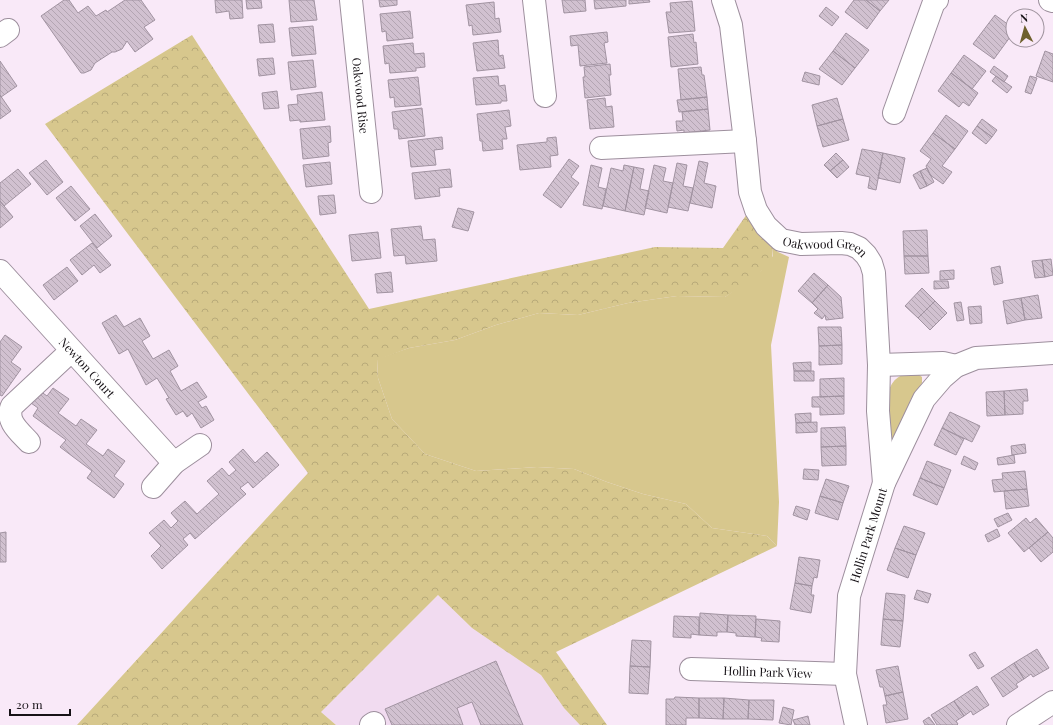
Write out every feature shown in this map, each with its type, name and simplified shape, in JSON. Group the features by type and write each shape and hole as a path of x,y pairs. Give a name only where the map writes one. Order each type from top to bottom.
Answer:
{"street":[{"name":"Oakwood Rise","path":"350,0 371,192"},
{"path":"534,0 545,96"},
{"name":"Oakwood Green","path":"723,0 731,24 750,192 756,210 766,226 780,240 801,244 850,244 859,248 871,263 874,273 879,365 878,411 884,483"},
{"path":"894,113 934,2 937,0"},
{"path":"601,148 745,141"},
{"name":"Newton Court","path":"0,271 174,463"},
{"path":"29,442 11,421 10,410 12,406 71,351"},
{"path":"879,365 943,363 956,366 976,358 1053,354"},
{"name":"Hollin Park Mount","path":"856,725 846,674 849,596 884,483 924,399 942,378 956,366"},
{"path":"153,487 174,463 200,445"},
{"name":"Hollin Park View","path":"691,669 846,674"},
{"path":"1018,725 1053,702"}],"shaded area":[{"path":"438,595 472,628 541,675 564,708 580,725 336,725 321,712"}],"green space":[{"path":"192,35 369,309 655,247 723,248 747,214 773,247 772,263 769,269 761,271 760,275 725,297 677,296 628,303 578,315 539,313 496,325 455,340 409,348 377,360 378,378 392,419 425,454 476,471 537,467 574,469 643,494 686,504 712,528 767,536 777,546 556,652 607,725 580,725 564,708 541,675 472,628 438,595 321,712 336,725 77,725 308,473 45,124"},
{"path":"773,247 778,252 789,257 771,345 779,502 777,546 767,536 712,528 686,504 643,494 574,469 537,467 476,471 425,454 392,419 378,378 377,359 409,348 455,340 496,325 539,313 578,315 628,303 677,296 725,297 761,271 773,256"},
{"path":"918,374 922,377 922,383 911,399 895,437 890,439 887,404 890,387 895,380 902,375"}],"building":[{"path":"64,0 69,0 78,13 88,6 96,16 106,10 107,12 125,0 141,0 155,20 144,27 153,39 135,52 127,41 122,49 112,52 95,63 91,70 81,73 41,16"},
{"path":"215,0 242,0 243,18 230,19 229,11 216,13"},
{"path":"246,0 261,0 262,8 247,9"},
{"path":"289,0 314,0 317,20 291,22"},
{"path":"379,0 397,0 397,5 380,7"},
{"path":"562,0 585,0 586,11 564,13"},
{"path":"594,0 626,0 626,6 595,9"},
{"path":"629,0 649,0 650,2 629,4"},
{"path":"854,0 866,0 880,11 867,29 845,12"},
{"path":"866,0 889,0 880,11"},
{"path":"692,1 695,31 669,33 666,12 671,12 670,3"},
{"path":"494,2 495,19 499,18 501,32 473,35 472,25 469,26 466,5"},
{"path":"826,7 839,17 832,26 819,16"},
{"path":"410,11 413,38 387,41 386,31 382,32 380,14"},
{"path":"995,15 1005,22 1005,44 994,59 973,44"},
{"path":"273,24 275,42 260,43 258,25"},
{"path":"313,26 316,54 292,56 289,28"},
{"path":"607,32 608,42 604,43 607,63 580,66 578,45 571,46 570,36"},
{"path":"846,33 869,50 855,68 833,51"},
{"path":"693,34 694,43 696,42 698,64 671,67 668,37"},
{"path":"498,40 499,56 503,55 505,68 477,71 473,43"},
{"path":"413,43 414,54 424,53 425,67 416,68 416,71 390,73 389,63 385,64 383,46"},
{"path":"833,51 855,68 842,85 819,69"},
{"path":"1045,51 1053,54 1053,82 1036,76"},
{"path":"964,55 986,71 972,89 951,73"},
{"path":"273,58 275,74 259,76 257,59"},
{"path":"313,60 316,87 291,90 288,62"},
{"path":"0,61 17,86 1,97 0,95"},
{"path":"610,64 611,75 609,75 611,95 585,98 583,77 585,77 584,67"},
{"path":"994,66 1008,76 1004,82 990,72"},
{"path":"701,67 702,75 704,75 707,97 681,100 678,69"},
{"path":"805,72 820,76 819,85 802,81"},
{"path":"951,73 978,93 969,106 963,102 959,107 938,91"},
{"path":"498,76 499,86 505,85 507,101 501,101 501,103 476,105 473,78"},
{"path":"996,76 1012,87 1007,93 992,81"},
{"path":"1030,76 1037,78 1031,94 1025,92"},
{"path":"418,77 421,105 395,107 394,97 390,98 388,80"},
{"path":"277,91 279,108 264,109 262,93"},
{"path":"322,92 325,120 300,122 300,120 290,121 288,105 298,104 297,95"},
{"path":"0,95 11,111 0,119"},
{"path":"707,97 708,109 679,112 677,100"},
{"path":"605,98 606,107 612,106 614,127 590,129 587,100"},
{"path":"837,98 843,119 817,126 812,105"},
{"path":"422,108 425,136 399,139 398,129 394,129 392,112"},
{"path":"708,109 710,130 684,133 684,130 677,131 676,121 683,121 682,112"},
{"path":"509,110 511,126 505,127 507,139 502,139 503,149 483,151 482,141 480,141 477,114"},
{"path":"946,115 968,131 955,149 933,133"},
{"path":"843,119 849,140 823,147 817,126"},
{"path":"982,119 997,130 992,137 977,126"},
{"path":"330,126 331,142 328,143 329,156 303,159 300,129"},
{"path":"977,126 992,137 986,144 972,133"},
{"path":"933,133 955,149 942,166 952,172 943,184 930,175 926,166 931,159 920,151"},
{"path":"442,137 443,149 434,150 436,165 411,167 408,141"},
{"path":"556,137 558,155 550,156 551,167 520,170 517,145 547,142 547,138"},
{"path":"862,149 883,153 876,190 868,188 870,177 856,174"},
{"path":"836,153 843,160 830,171 824,165"},
{"path":"883,153 905,158 900,183 878,178"},
{"path":"569,159 579,166 571,177 579,183 561,208 543,195"},
{"path":"46,160 63,182 47,195 29,173"},
{"path":"843,160 849,167 837,178 830,171"},
{"path":"699,161 708,163 704,183 716,186 712,208 690,203"},
{"path":"330,162 332,184 306,187 303,165"},
{"path":"677,163 687,165 683,186 693,188 688,211 668,207"},
{"path":"591,165 602,168 598,187 606,189 602,209 583,205"},
{"path":"624,165 634,167 625,211 603,206 611,168 623,171"},
{"path":"654,165 666,168 663,181 673,183 667,213 645,208"},
{"path":"634,167 644,169 640,189 649,191 644,215 625,211"},
{"path":"927,168 934,182 927,186 920,171"},
{"path":"18,169 31,184 4,206 0,201 0,183"},
{"path":"450,169 452,187 439,188 440,196 415,199 412,173"},
{"path":"920,171 927,186 920,189 913,175"},
{"path":"71,186 90,209 75,221 56,198"},
{"path":"334,195 336,213 320,215 318,196"},
{"path":"0,201 13,217 0,228"},
{"path":"458,208 474,212 468,231 452,227"},
{"path":"95,214 112,236 97,248 80,226"},
{"path":"421,226 423,240 435,239 437,261 406,264 405,255 394,256 391,229"},
{"path":"927,230 928,256 904,256 903,231"},
{"path":"378,232 381,258 352,261 349,235"},
{"path":"92,243 111,265 100,273 94,265 82,275 70,260"},
{"path":"904,256 928,256 929,273 905,274"},
{"path":"1051,259 1053,275 1045,277 1042,260"},
{"path":"1042,260 1045,277 1035,278 1032,261"},
{"path":"1000,266 1003,283 994,285 991,268"},
{"path":"67,267 78,281 54,300 43,285"},
{"path":"954,270 954,279 940,280 940,271"},
{"path":"391,272 393,292 377,293 375,274"},
{"path":"814,273 828,285 812,303 798,291"},
{"path":"934,281 948,281 949,288 934,289"},
{"path":"828,285 841,297 843,318 826,320 825,315 822,319 814,313 818,309 812,303"},
{"path":"922,288 935,301 918,318 905,306"},
{"path":"1038,295 1042,318 1025,320 1021,298"},
{"path":"1021,298 1025,320 1007,324 1003,301"},
{"path":"935,301 947,313 930,330 918,318"},
{"path":"961,302 964,320 957,321 954,303"},
{"path":"981,306 982,323 970,324 968,307"},
{"path":"116,315 124,327 140,318 150,336 142,341 153,359 169,350 178,366 170,371 181,391 197,382 207,397 198,402 202,408 206,406 214,420 201,428 192,413 187,417 183,411 176,415 166,399 169,398 157,378 146,385 128,349 119,354 102,323"},
{"path":"818,327 841,327 842,345 819,346"},
{"path":"5,335 22,347 11,362 21,369 2,396 0,395 0,342"},
{"path":"842,345 842,364 819,365 819,346"},
{"path":"811,362 811,371 794,371 793,363"},
{"path":"794,371 814,371 814,381 794,381"},
{"path":"844,378 844,396 820,397 820,379"},
{"path":"53,388 69,399 58,413 76,426 81,419 97,430 86,444 103,456 108,449 125,461 114,476 124,484 114,498 87,478 92,471 60,447 66,440 33,416 38,408 31,403 40,391 47,396"},
{"path":"1027,389 1028,401 1023,401 1023,414 1005,415 1004,391"},
{"path":"1004,391 1005,415 987,416 986,392"},
{"path":"844,396 844,414 820,415 820,407 812,407 812,397"},
{"path":"950,412 980,426 972,442 942,428"},
{"path":"811,413 811,422 796,423 795,414"},
{"path":"817,422 817,432 796,433 796,423"},
{"path":"845,427 846,446 821,447 821,428"},
{"path":"942,428 964,439 956,455 934,445"},
{"path":"1025,444 1026,453 1012,455 1011,446"},
{"path":"846,446 846,465 822,466 821,447"},
{"path":"243,449 255,463 267,452 279,465 253,488 248,482 240,488 246,494 195,539 190,533 183,539 188,545 162,569 151,556 161,546 149,533 164,520 171,528 178,521 171,513 185,501 197,514 219,494 207,481 222,468 229,476 236,470 229,462"},
{"path":"1014,455 1015,463 998,465 997,458"},
{"path":"964,456 978,463 975,470 961,464"},
{"path":"927,461 951,470 944,488 920,478"},
{"path":"804,469 819,470 818,480 803,479"},
{"path":"1025,471 1027,489 994,492 992,480 1003,479 1002,473"},
{"path":"920,478 944,488 937,505 913,495"},
{"path":"826,479 849,486 843,503 820,496"},
{"path":"1027,489 1029,506 1006,509 1004,491"},
{"path":"820,496 843,503 838,520 815,513"},
{"path":"796,506 810,510 807,520 793,515"},
{"path":"1008,513 1012,520 998,527 994,519"},
{"path":"1026,518 1030,523 1036,518 1048,532 1024,552 1008,533"},
{"path":"904,526 925,533 916,555 895,548"},
{"path":"997,529 1000,536 988,542 985,535"},
{"path":"6,532 6,562 0,562 0,533"},
{"path":"1048,532 1053,538 1053,552 1041,562 1029,548"},
{"path":"895,548 916,555 908,578 887,570"},
{"path":"799,557 820,560 817,578 814,577 812,586 795,583"},
{"path":"795,583 812,586 811,595 814,595 811,613 790,609"},
{"path":"917,590 931,594 928,603 914,599"},
{"path":"886,593 905,595 903,621 883,619"},
{"path":"700,613 728,615 727,632 717,632 717,636 699,635"},
{"path":"728,615 756,616 755,637 736,636 736,633 727,632"},
{"path":"674,616 699,617 699,635 691,634 691,638 673,637"},
{"path":"756,619 780,621 779,642 761,641 762,638 755,637"},
{"path":"883,619 903,621 900,647 881,645"},
{"path":"632,640 651,641 650,667 630,666"},
{"path":"1037,649 1049,668 1033,677 1031,674 1024,679 1014,663"},
{"path":"975,652 984,666 978,669 969,655"},
{"path":"496,661 523,725 481,725 472,702 457,708 463,725 392,725 385,709"},
{"path":"1014,663 1024,679 1016,684 1018,687 1003,697 991,678"},
{"path":"630,666 650,667 648,694 629,693"},
{"path":"898,666 903,692 885,696 883,687 880,687 876,670"},
{"path":"977,686 989,705 973,715 971,711 964,716 954,701"},
{"path":"903,692 908,719 886,723 883,705 887,705 885,696"},
{"path":"675,697 699,698 699,718 686,718 686,725 666,725 666,699 674,699"},
{"path":"699,698 724,698 723,719 699,718"},
{"path":"724,698 749,700 748,719 723,719"},
{"path":"749,700 774,700 773,720 748,719"},
{"path":"954,701 964,716 956,721 958,724 957,725 937,725 931,715"},
{"path":"783,707 794,710 791,725 779,723"},
{"path":"808,716 810,725 795,725 793,720"},
{"path":"929,717 935,725 925,725 923,721"}]}
